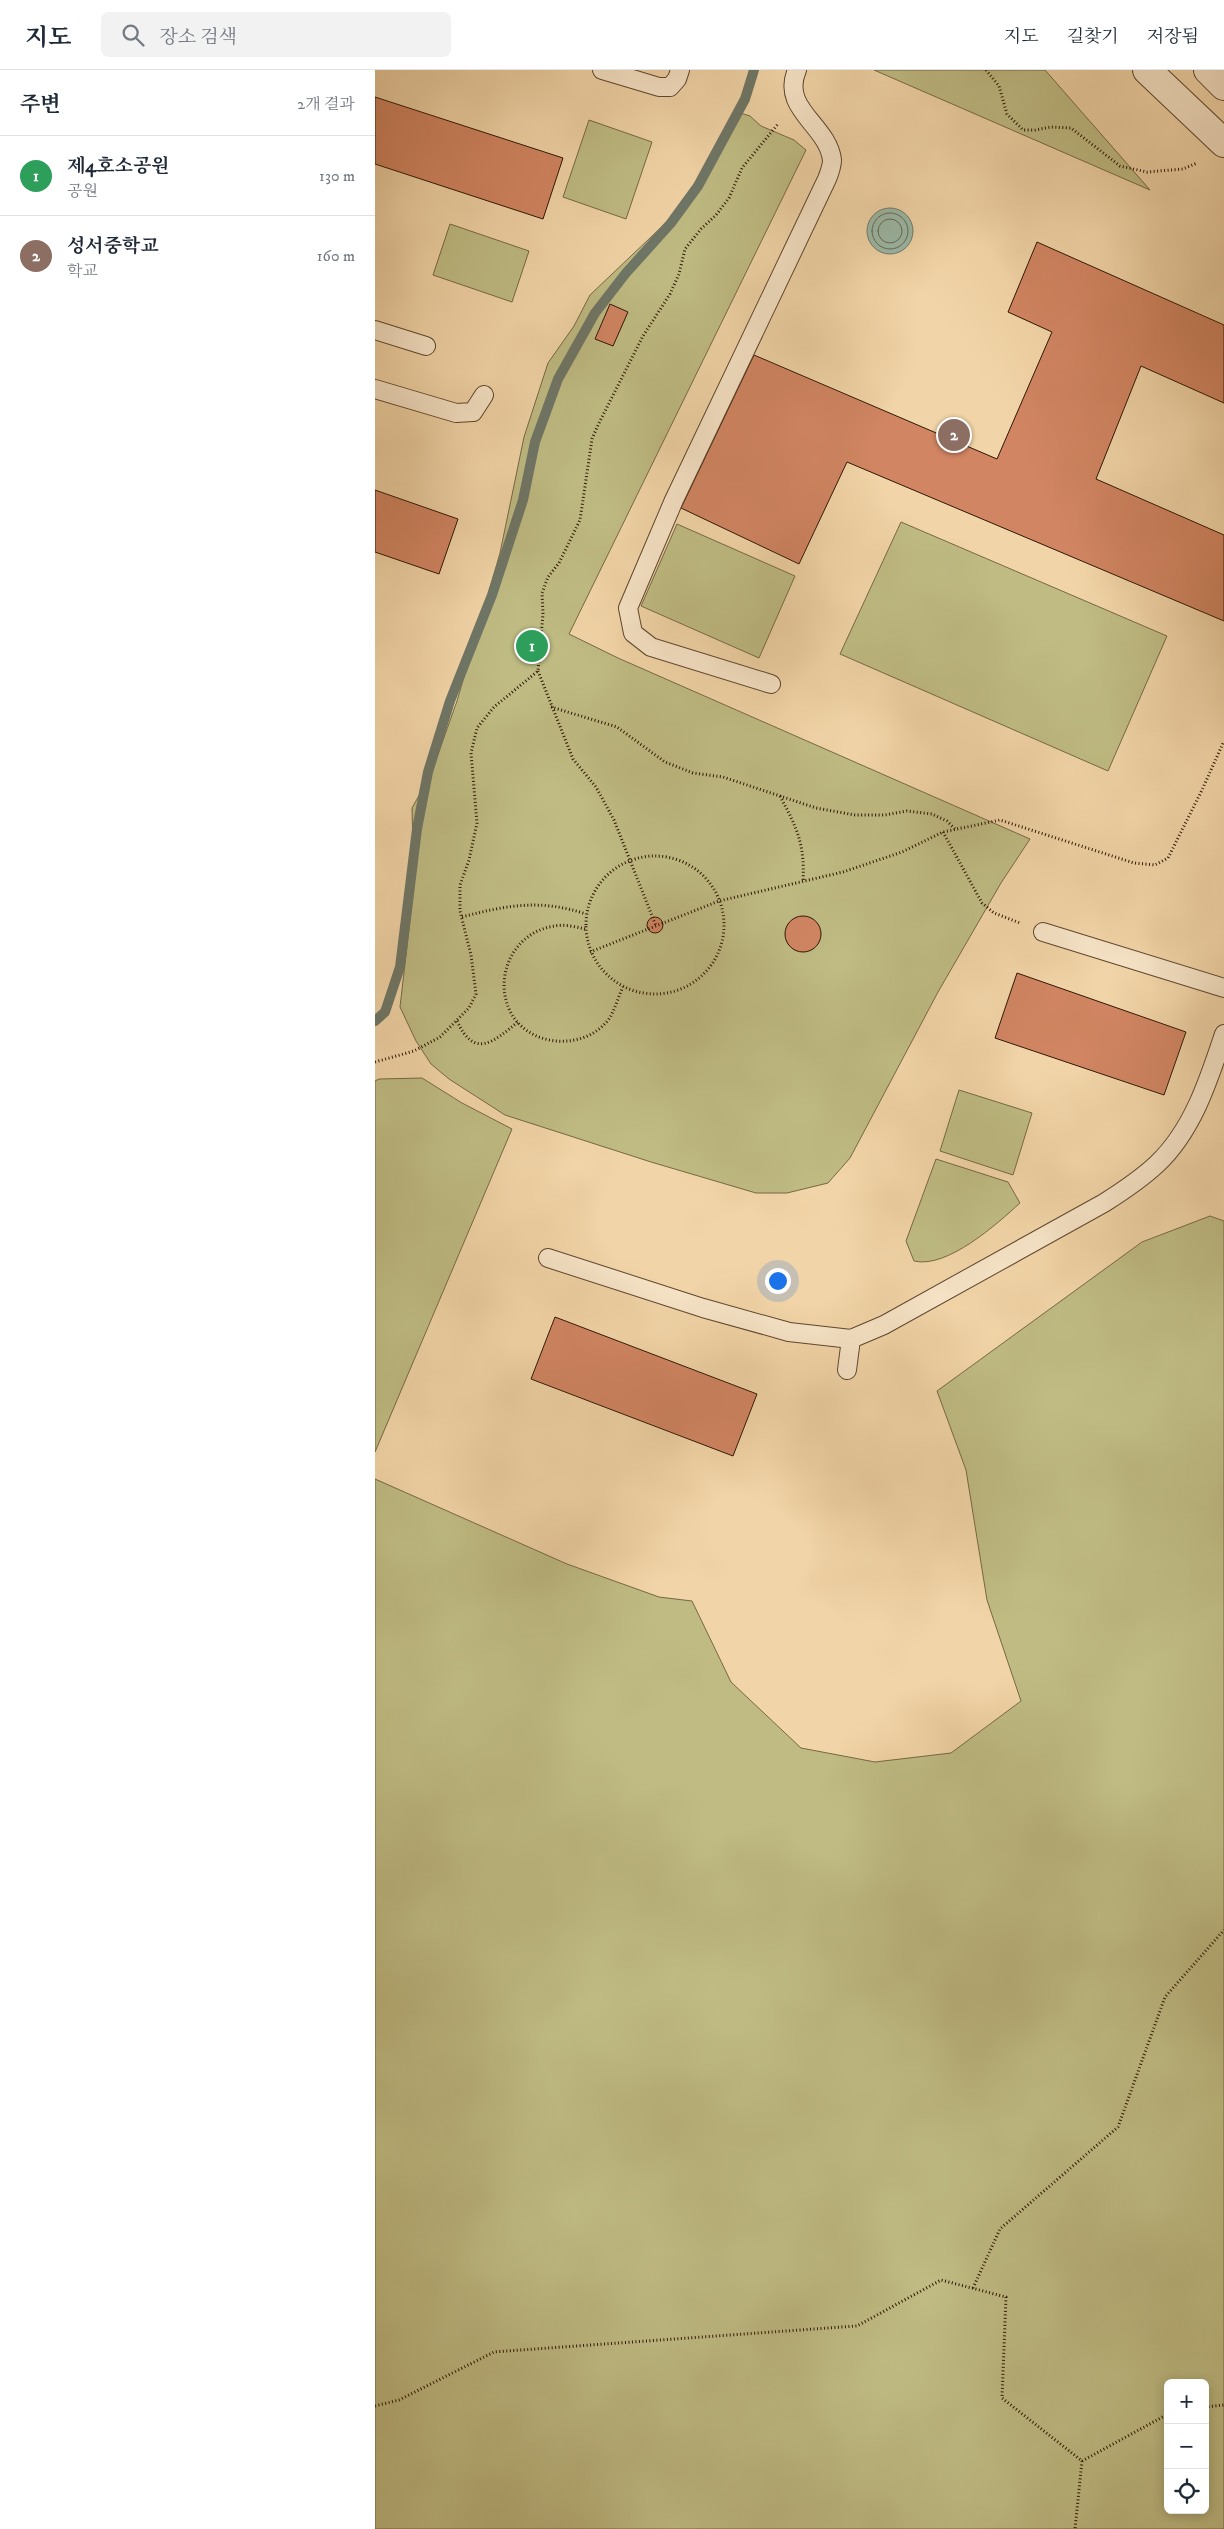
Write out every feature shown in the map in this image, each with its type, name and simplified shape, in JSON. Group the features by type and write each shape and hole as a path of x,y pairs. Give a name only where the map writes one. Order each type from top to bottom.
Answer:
{"street":[{"path":"1147,70 1224,143"},
{"path":"1208,70 1224,86"}],"lane":[{"path":"602,70 659,87 670,87 680,70"},
{"path":"771,684 651,647 633,633 628,608 674,500 827,179 832,162 826,141 795,101 794,77 797,70"},
{"path":"375,330 426,346"},
{"path":"375,389 455,413 473,412 483,395"},
{"path":"1043,932 1224,988"},
{"path":"549,1258 703,1308 789,1332 851,1339 884,1325 1104,1203 1133,1184 1159,1162 1189,1122 1203,1092 1224,1034"},
{"path":"847,1370 851,1339"}],"path":[{"path":"986,70 999,86 1007,114 1023,130 1051,127 1071,128 1120,166 1147,172 1183,169 1200,161"},
{"path":"656,926 614,820 596,787 573,759 538,671 543,614 542,593 580,520 592,439 643,336 670,294 679,274 685,249 729,198 742,168 795,101"},
{"path":"375,1062 414,1051 440,1037 469,1008 476,994 471,955 462,918 460,885 469,860 477,823 471,752 477,728 494,707 538,671"},
{"path":"551,707 617,727 665,762 693,773 723,777 816,808 855,815 885,815 907,811 933,814 947,821 956,830"},
{"path":"590,952 719,901 843,872 902,852 943,832 1000,820 1134,863 1155,865 1167,858 1203,790 1224,741"},
{"path":"779,795 799,836 804,855 803,882"},
{"path":"943,832 975,892 982,903 994,913"},
{"path":"655,856 677,860 698,871 713,888 719,901 724,931 719,953 706,972 689,986 667,994 645,994 623,987 605,974 590,952 585,929 586,914 595,888 611,871 629,860 655,856"},
{"path":"462,918 508,905 529,904 549,904 586,914"},
{"path":"585,929 555,926 537,931 521,942 509,958 504,976 504,995 511,1014 524,1028 540,1038 559,1042 578,1040 595,1031 609,1018 623,987"},
{"path":"457,1021 469,1041 479,1045 490,1043 519,1022"},
{"path":"973,2288 1000,2229 1118,2127 1165,1997 1224,1930"},
{"path":"375,2406 399,2400 493,2352 857,2326 941,2280 1006,2297 1002,2398 1082,2462"},
{"path":"1209,2407 1224,2405"},
{"path":"1082,2462 1164,2416"},
{"path":"1075,2529 1082,2462"}],"shaded area":[{"path":"874,70 1045,70 1150,190"},
{"path":"734,111 750,116 761,126 794,140 806,150 569,634 618,658 1030,839 1001,883 938,992 850,1158 828,1183 787,1193 756,1193 651,1162 505,1115 449,1079 431,1064 416,1041 400,1007 414,885 412,808 431,774 457,701 500,553 524,437 548,363 574,326 590,295 671,218 697,182"},
{"path":"589,120 652,142 626,219 563,197"},
{"path":"450,224 529,251 512,302 433,275"},
{"path":"901,522 1167,636 1108,771 840,654"},
{"path":"677,524 795,576 759,658 641,606"},
{"path":"422,1078 462,1103 512,1129 375,1452 375,1081 379,1079"},
{"path":"959,1090 1032,1113 1013,1175 940,1151"},
{"path":"936,1159 1008,1182 1020,1203 985,1233 956,1252 927,1262 914,1261 906,1241"},
{"path":"1210,1216 1224,1221 1224,2529 375,2529 375,1479 567,1564 659,1597 692,1601 731,1682 801,1748 875,1762 951,1753 1021,1701 987,1600 966,1470 937,1391 1142,1242"}],"water":[{"path":"890,208 903,212 909,218 913,231 909,244 903,250 890,254 877,250 871,244 867,231 871,218 877,212"}],"building":[{"path":"375,97 563,158 543,219 375,164"},
{"path":"1037,242 1224,325 1224,403 1141,366 1096,479 1224,535 1224,621 847,462 799,564 681,508 754,355 997,459 1052,332 1008,312"},
{"path":"610,304 628,312 613,346 595,339"},
{"path":"375,490 458,519 439,574 375,552"},
{"path":"803,916 810,917 816,921 820,927 820,941 816,947 810,951 803,952 796,951 790,947 786,941 785,934 786,927 790,921 796,917"},
{"path":"652,917 658,917 663,922 661,931 652,933 647,928 647,922"},
{"path":"1017,973 1186,1032 1164,1095 995,1038"},
{"path":"555,1317 757,1394 733,1456 531,1379"}],"waterway":[{"path":"375,1021 385,1012 400,967 417,829 428,772 450,701 492,595 523,500 535,442 558,379 595,313 626,273 671,223 698,186 745,99 754,70"}],"place":[{"name":"성서중학교","path":"954,435"},
{"name":"제4호소공원","path":"532,646"}]}
